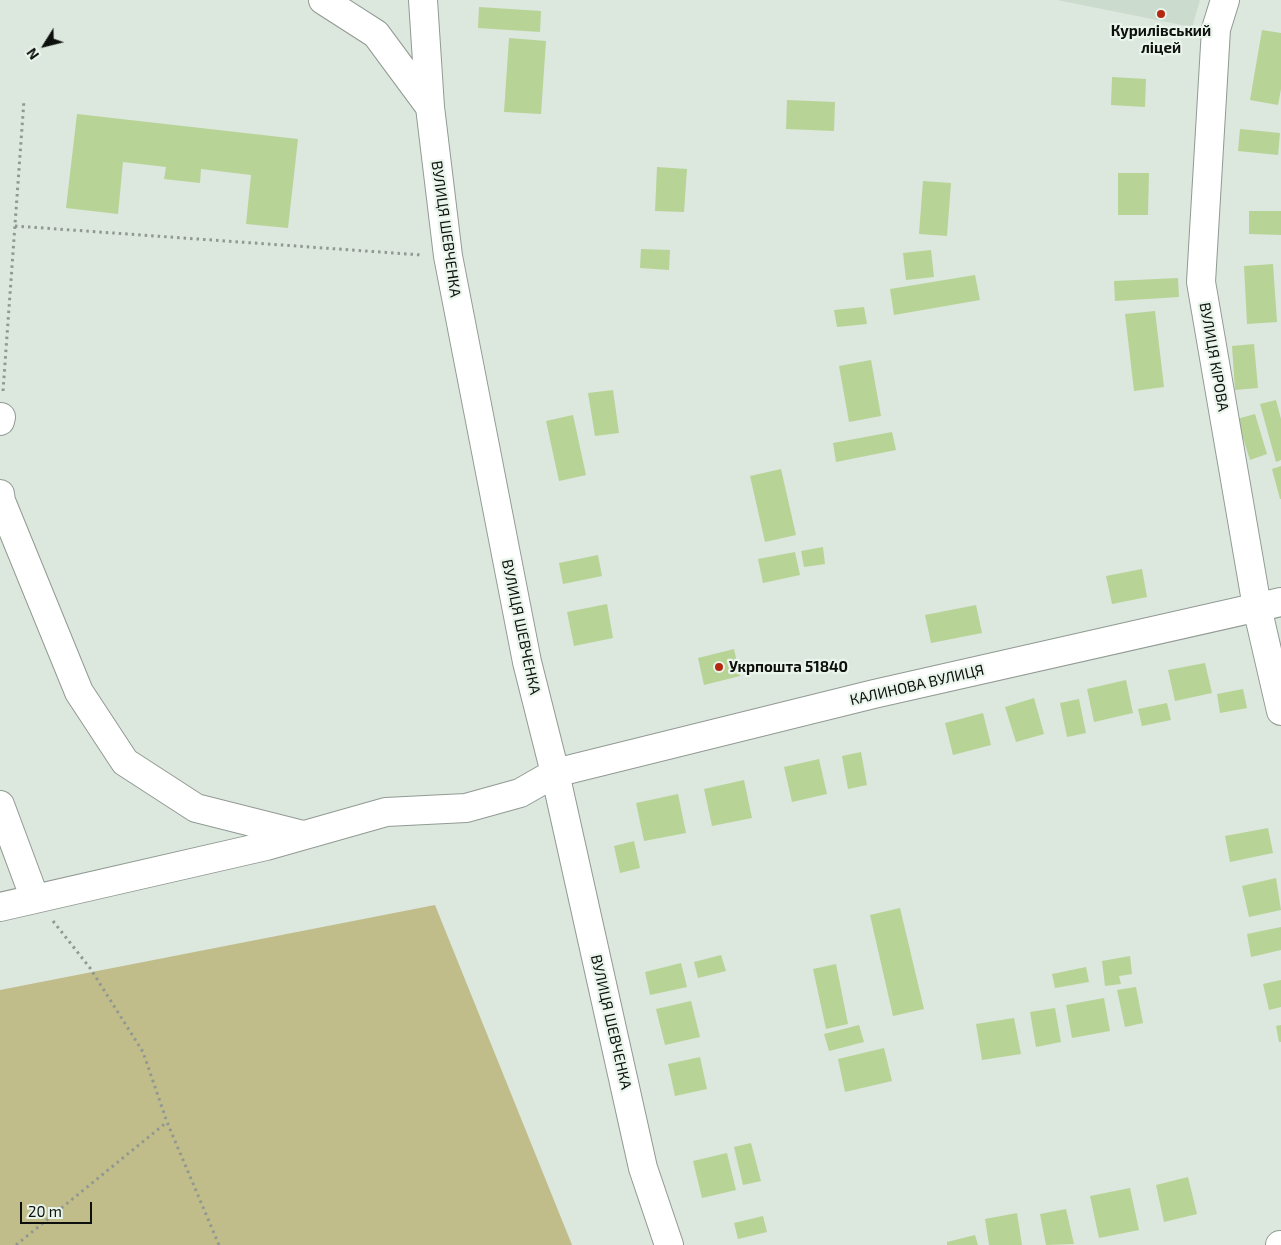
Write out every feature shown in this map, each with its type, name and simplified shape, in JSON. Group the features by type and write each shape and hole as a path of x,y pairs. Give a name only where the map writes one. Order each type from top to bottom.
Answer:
{"street":[{"path":"323,0 376,34 430,106"},
{"name":"ВУЛИЦЯ ШЕВЧЕНКА","path":"423,0 430,106 448,256 527,662 555,773 643,1168 669,1245"},
{"name":"ВУЛИЦЯ КІРОВА","path":"1225,0 1216,29 1201,282 1269,605 1281,711"},
{"path":"0,494 1,501 79,692 125,762 196,808 304,835"},
{"name":"КАЛИНОВА ВУЛИЦЯ","path":"35,899 256,848 386,812 466,808 520,793 555,773 874,694 1269,605"},
{"path":"0,805 35,899 0,906"}],"path":[{"path":"0,419 24,100"},
{"path":"14,226 448,256"},
{"path":"35,899 90,968 143,1052 167,1122 219,1245"},
{"path":"16,1245 167,1122"}],"shaded area":[{"name":"Курилівський ліцей","path":"1057,0 1200,0 1192,27"},
{"path":"435,905 572,1245 0,1245 0,990"}],"building":[{"path":"479,7 541,11 540,32 478,28"},
{"path":"1262,30 1281,33 1281,89 1278,105 1250,100"},
{"path":"509,38 546,41 541,114 504,112"},
{"path":"1112,77 1146,79 1145,107 1111,105"},
{"path":"787,100 835,102 834,131 786,129"},
{"path":"77,114 298,139 288,228 246,224 251,175 201,169 200,183 164,179 166,167 123,162 118,214 66,208"},
{"path":"1240,129 1280,133 1278,155 1238,151"},
{"path":"657,167 687,169 684,212 655,211"},
{"path":"1118,173 1149,173 1148,215 1118,215"},
{"path":"923,181 951,183 947,236 919,234"},
{"path":"1249,211 1281,211 1281,235 1249,234"},
{"path":"641,249 670,250 669,270 640,268"},
{"path":"931,250 934,277 906,280 903,253"},
{"path":"1273,264 1277,322 1247,324 1244,266"},
{"path":"975,275 980,300 894,315 890,289"},
{"path":"1178,278 1179,297 1115,301 1114,281"},
{"path":"864,307 867,324 837,327 834,310"},
{"path":"1155,311 1164,387 1134,391 1125,314"},
{"path":"1254,344 1258,388 1235,390 1232,346"},
{"path":"871,360 881,416 849,422 839,366"},
{"path":"613,390 619,433 595,436 588,393"},
{"path":"1276,400 1281,419 1281,460 1276,462 1260,404"},
{"path":"1255,414 1267,454 1250,460 1237,419"},
{"path":"573,415 586,475 559,481 546,421"},
{"path":"892,432 896,450 836,462 833,443"},
{"path":"1281,466 1281,499 1280,499 1272,469"},
{"path":"781,469 796,535 765,542 750,476"},
{"path":"823,547 825,564 804,567 801,551"},
{"path":"795,552 800,575 763,583 758,559"},
{"path":"598,555 602,576 563,584 559,563"},
{"path":"1142,569 1147,597 1112,604 1106,576"},
{"path":"607,604 613,638 574,646 567,612"},
{"path":"976,605 982,633 931,643 925,615"},
{"path":"734,649 740,676 704,685 698,658"},
{"path":"1205,663 1212,693 1175,701 1168,670"},
{"path":"1126,680 1133,713 1094,722 1087,689"},
{"path":"1243,689 1247,708 1220,713 1217,694"},
{"path":"1034,698 1044,734 1016,742 1005,707"},
{"path":"1079,699 1086,733 1067,737 1060,703"},
{"path":"1167,703 1171,720 1142,726 1138,709"},
{"path":"983,713 991,745 953,755 945,723"},
{"path":"861,752 867,785 848,789 842,756"},
{"path":"819,759 827,794 792,802 784,767"},
{"path":"744,780 752,818 712,826 704,789"},
{"path":"678,794 686,833 644,841 636,803"},
{"path":"1268,828 1273,853 1230,862 1225,836"},
{"path":"634,841 640,868 620,873 614,846"},
{"path":"1276,878 1281,910 1249,917 1242,886"},
{"path":"900,908 924,1009 893,1016 870,915"},
{"path":"1281,927 1281,950 1251,957 1247,934"},
{"path":"721,955 726,971 698,978 694,962"},
{"path":"1130,956 1132,974 1119,976 1121,984 1105,986 1102,961"},
{"path":"681,963 687,987 650,995 645,972"},
{"path":"836,964 848,1024 826,1029 813,969"},
{"path":"1086,967 1089,982 1055,988 1052,974"},
{"path":"1281,980 1281,1007 1269,1010 1263,984"},
{"path":"1136,987 1143,1023 1125,1027 1117,990"},
{"path":"1104,998 1110,1031 1072,1038 1066,1005"},
{"path":"691,1001 700,1037 665,1045 656,1009"},
{"path":"1055,1008 1061,1042 1036,1047 1030,1012"},
{"path":"1014,1018 1021,1054 982,1060 976,1024"},
{"path":"859,1025 864,1042 829,1051 824,1034"},
{"path":"1281,1025 1281,1042 1279,1042 1276,1026"},
{"path":"884,1048 892,1081 845,1092 838,1059"},
{"path":"700,1057 707,1089 675,1096 668,1064"},
{"path":"751,1143 761,1181 743,1185 734,1147"},
{"path":"727,1153 736,1190 702,1198 693,1161"},
{"path":"1188,1177 1197,1214 1164,1222 1156,1185"},
{"path":"1130,1188 1139,1230 1099,1238 1090,1196"},
{"path":"1066,1209 1074,1244 1046,1245 1040,1214"},
{"path":"1017,1213 1022,1245 989,1245 985,1219"},
{"path":"763,1216 767,1232 738,1239 734,1223"},
{"path":"975,1235 978,1245 947,1245 947,1242"}],"place":[{"name":"Курилівський ліцей","path":"1161,14"},
{"name":"Укрпошта 51840","path":"719,667"}]}
